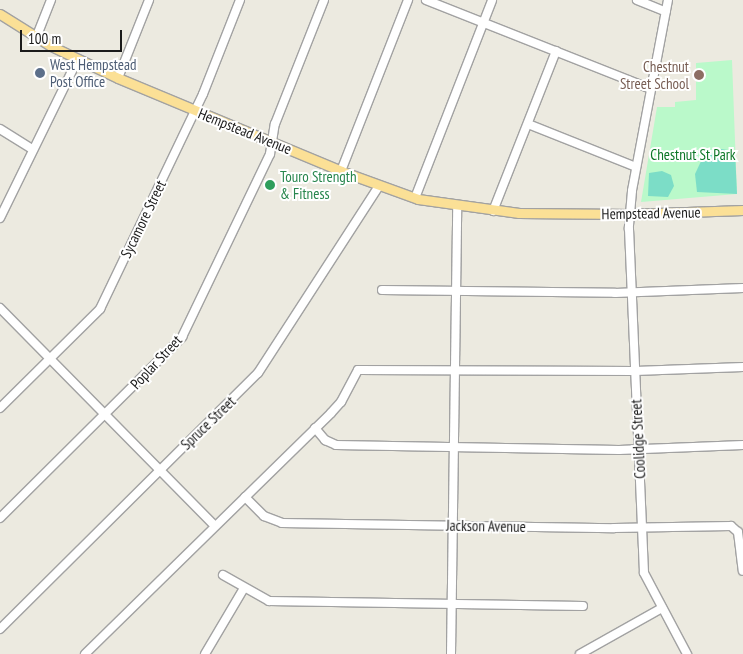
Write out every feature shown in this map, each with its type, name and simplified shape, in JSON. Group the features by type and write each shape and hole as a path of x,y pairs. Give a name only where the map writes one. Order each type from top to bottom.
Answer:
{"main road":[{"name":"Hempstead Avenue","path":"0,14 36,38 118,78 341,171 415,198 493,211 630,214 743,210"}],"street":[{"path":"36,38 51,0"},
{"path":"118,78 149,0"},
{"name":"Sycamore Street","path":"0,408 100,309 195,111 240,0"},
{"name":"Poplar Street","path":"0,518 182,338 272,142 275,124 324,0"},
{"path":"341,171 408,0"},
{"path":"426,0 651,89"},
{"path":"415,198 492,0"},
{"path":"637,0 666,12"},
{"name":"Coolidge Street","path":"668,0 636,167 630,214 632,293 644,573 687,654"},
{"path":"493,211 556,52"},
{"path":"0,218 78,59"},
{"path":"528,124 636,167"},
{"path":"0,129 33,150"},
{"name":"Spruce Street","path":"0,628 258,373 379,186"},
{"path":"451,654 457,206"},
{"path":"382,290 632,293 743,288"},
{"path":"0,308 215,526"},
{"path":"85,654 341,402 358,370 635,371 743,367"},
{"path":"315,428 325,440 336,445 638,449 743,445"},
{"name":"Jackson Avenue","path":"245,497 264,516 282,523 642,528 710,525 736,528 743,571"},
{"path":"223,575 269,601 583,606"},
{"path":"205,654 244,588"},
{"path":"580,654 662,608"},
{"path":"594,646 598,654"}],"green space":[{"name":"Chestnut St Park","path":"732,60 737,194 641,202 657,107 675,107 675,102 696,100 696,63"}],"shaded area":[{"path":"721,149 735,151 737,194 697,192 695,174 703,157"},
{"path":"662,171 671,175 674,186 668,197 648,196 649,173"}],"place":[{"name":"West Hempstead Post Office","path":"40,73"},
{"name":"Chestnut Street School","path":"699,75"},
{"name":"Touro Strength & Fitness","path":"270,185"}]}
